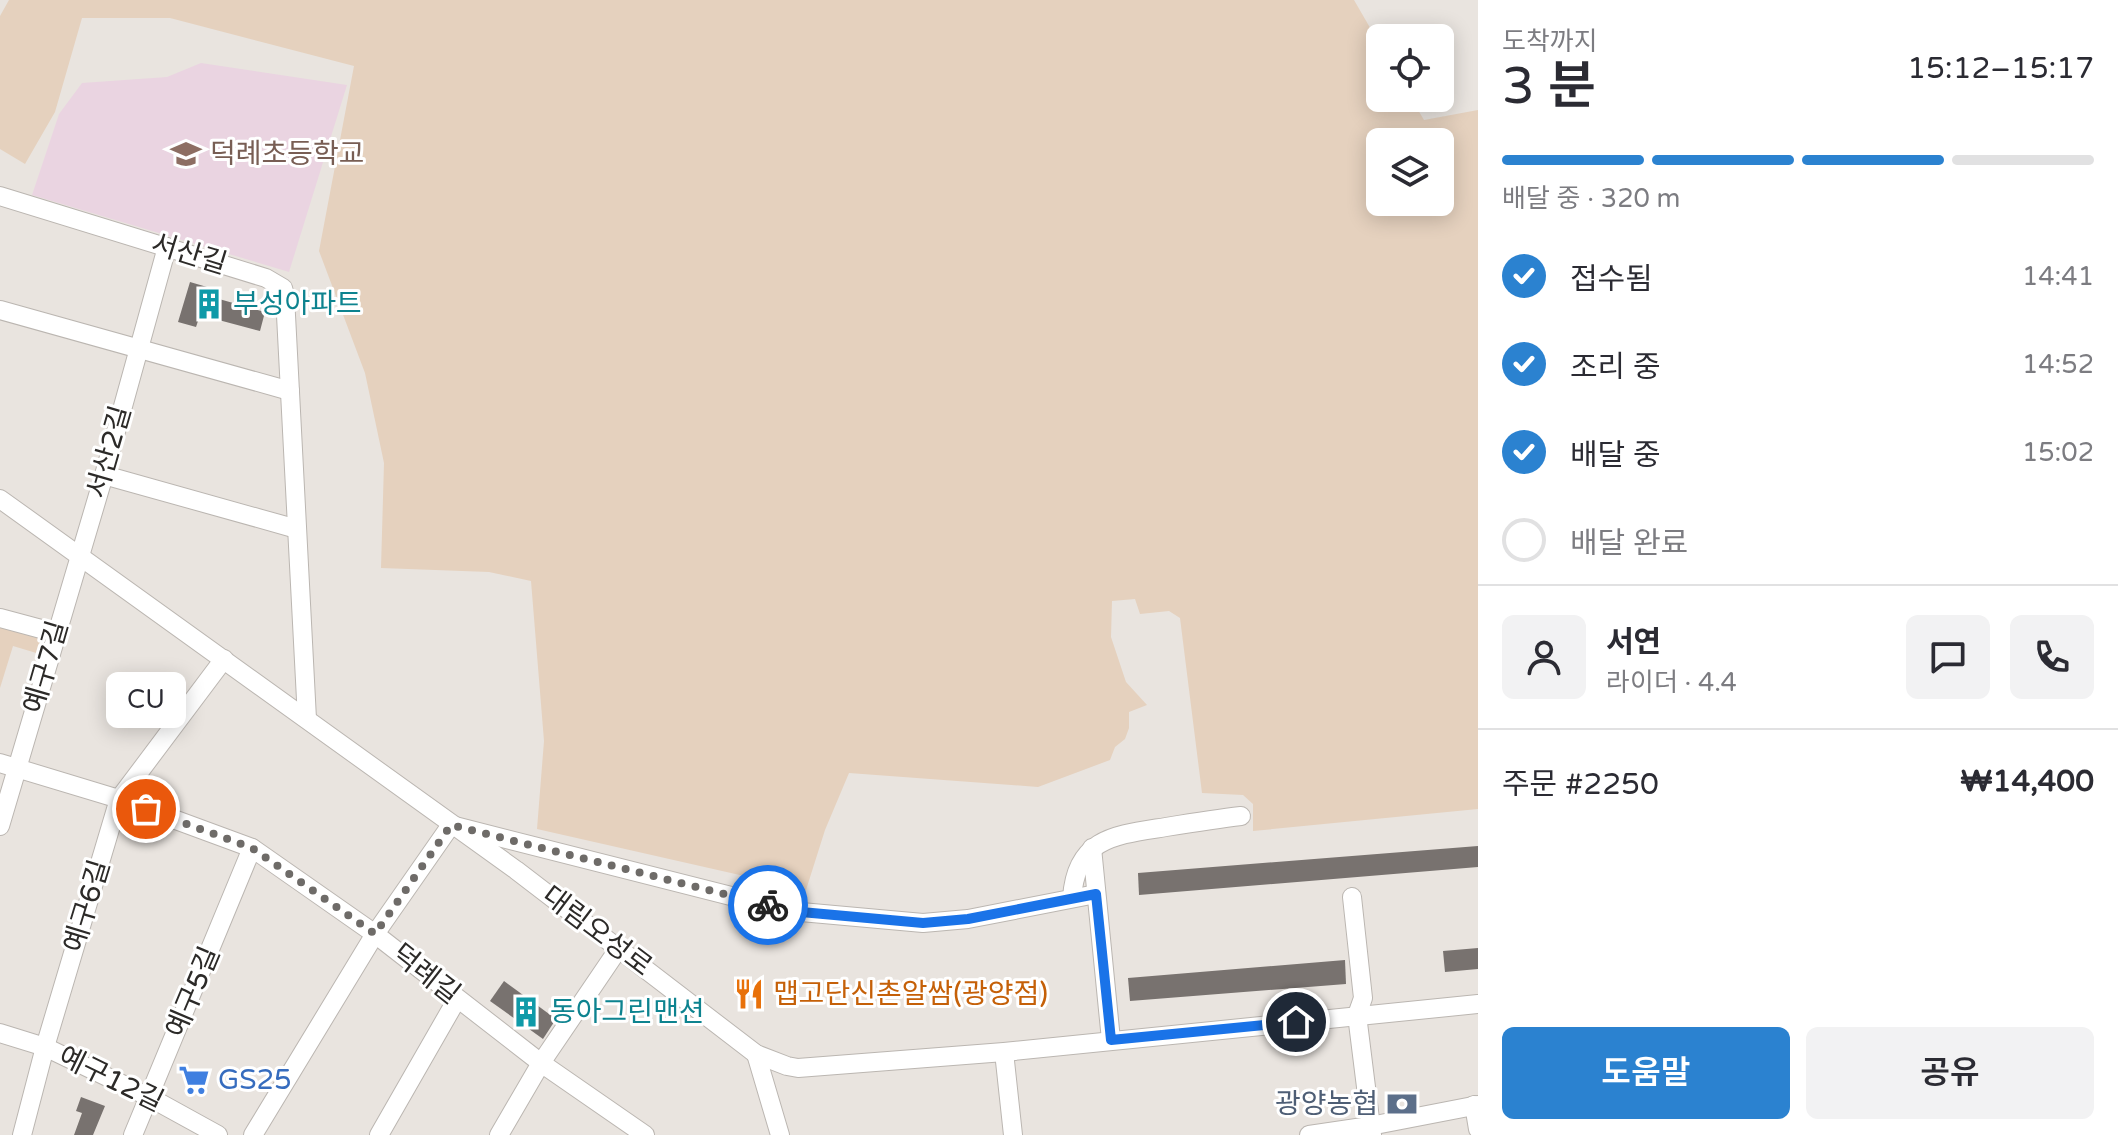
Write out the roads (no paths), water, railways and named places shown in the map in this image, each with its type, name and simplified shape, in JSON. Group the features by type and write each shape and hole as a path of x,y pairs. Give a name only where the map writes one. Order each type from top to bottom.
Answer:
{"street":[{"name":"서산길","path":"0,196 266,278 283,288 307,719"},
{"name":"서산2길","path":"79,555 167,247"},
{"path":"0,310 290,391"},
{"path":"104,475 297,529"},
{"name":"대림오성로","path":"0,499 516,870 756,1054 787,1066 798,1068 1004,1052 1478,1004"},
{"name":"예구7길","path":"0,826 8,765 56,633 79,555"},
{"path":"0,618 56,633"},
{"name":"예구6길","path":"22,1135 119,799 224,659"},
{"name":"덕례길","path":"8,765 119,799 252,848 375,934 635,1133"},
{"path":"1072,898 1076,870 1092,848 1114,837 1241,816"},
{"path":"253,1135 375,934 451,825 790,911 923,923 968,919 1096,894"},
{"name":"예구5길","path":"133,1135 252,848"},
{"path":"1092,848 1111,1040"},
{"path":"1352,897 1363,998 1357,1015 1371,1131"},
{"path":"499,1135 541,1063 619,948"},
{"path":"379,1135 457,999"},
{"name":"예구12길","path":"0,1033 45,1047 149,1097 218,1135"},
{"path":"1004,1052 1013,1135"},
{"path":"756,1054 780,1135"},
{"path":"1309,1135 1371,1131 1476,1105 1478,1129"}],"place":[{"name":"덕례초등학교","path":"186,154"},
{"name":"부성아파트","path":"209,304"},
{"name":"CU","path":"146,809"},
{"name":"맵고단신촌알쌈(광양점)","path":"749,994"},
{"name":"동아그린맨션","path":"526,1012"},
{"name":"GS25","path":"194,1080"},
{"name":"광양농협","path":"1402,1104"}]}
